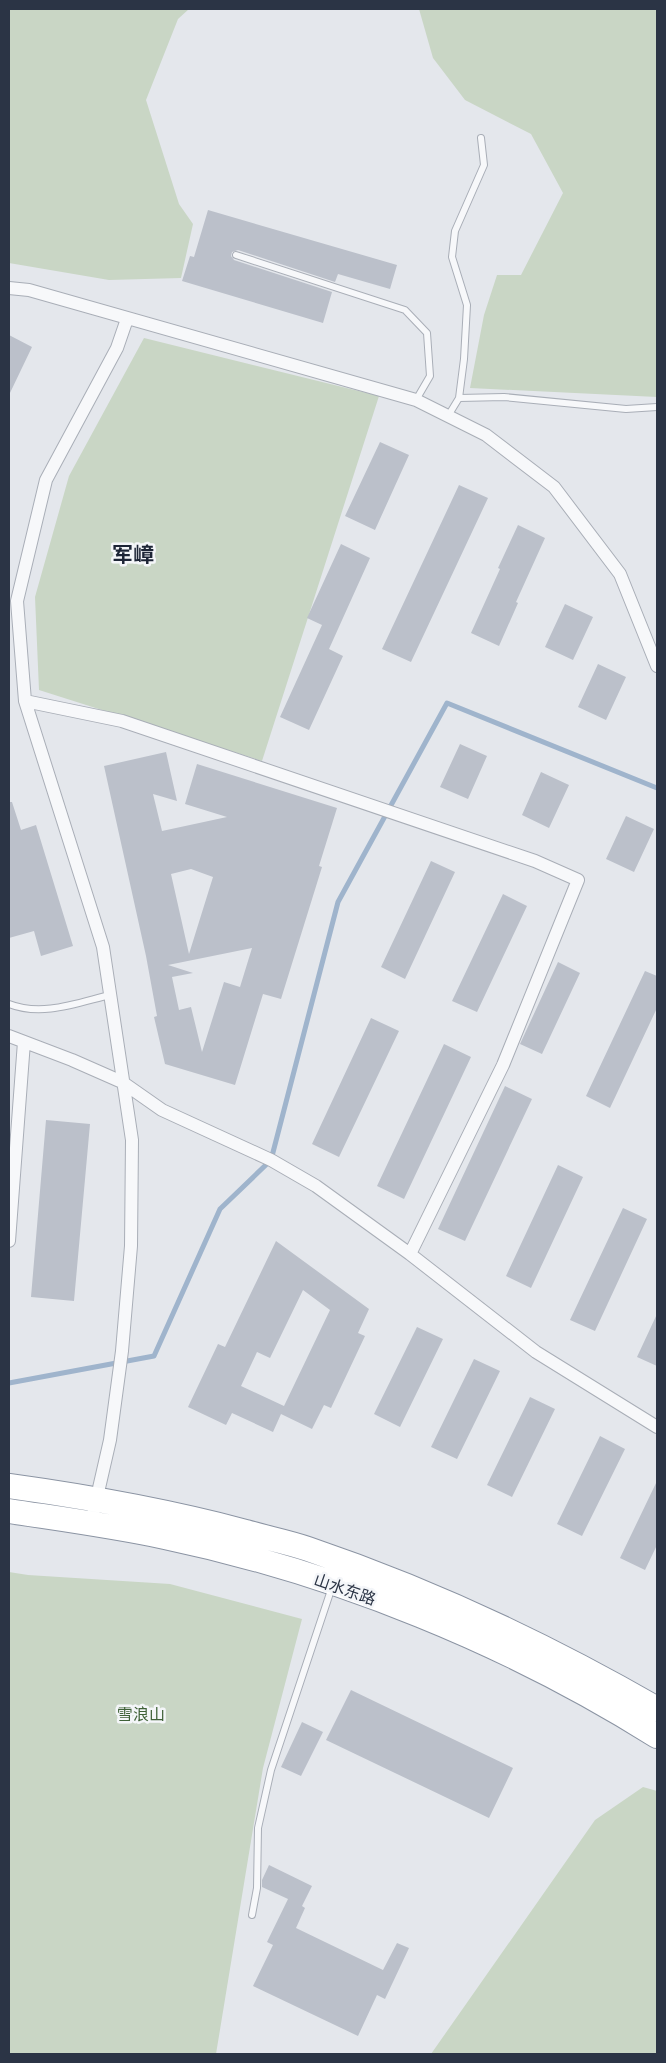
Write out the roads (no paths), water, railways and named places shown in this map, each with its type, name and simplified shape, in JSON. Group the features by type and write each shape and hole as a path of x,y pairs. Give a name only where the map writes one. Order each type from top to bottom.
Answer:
{"highway":[{"name":"山水东路","path":"9,1486 97,1498 187,1516 306,1548 446,1601 592,1671 657,1709"},
{"name":"山水东路","path":"9,1511 91,1523 193,1544 333,1583 413,1612 494,1647 575,1687 657,1736"}],"street":[{"path":"9,288 29,290 416,400 486,435 554,487 620,574 657,666"},
{"path":"91,1523 110,1440 122,1351 131,1246 132,1150 103,946 25,701 18,601 46,480 117,348 126,319"},
{"path":"25,701 122,721 535,861 578,880 504,1065 410,1254"},
{"path":"9,1036 122,1082 162,1110 271,1160 316,1186 410,1254 536,1352 657,1427"},
{"path":"9,1241 11,1187 24,1042"}],"lane":[{"path":"448,416 459,398 464,359 467,305 452,257 455,231 484,165 481,138"},
{"path":"236,255 405,310 427,333 430,376 416,400"},
{"path":"459,398 504,396 626,409 657,407"},
{"path":"9,1004 31,1010 50,1010 110,995"},
{"path":"252,1914 257,1888 258,1828 271,1770 333,1583"}],"waterway":[{"path":"9,1383 154,1356 220,1209 271,1160 338,902 447,703 657,788"}],"district":[{"name":"军嶂","path":"133,555"}],"park label":[{"name":"雪浪山","path":"141,1714"}]}
